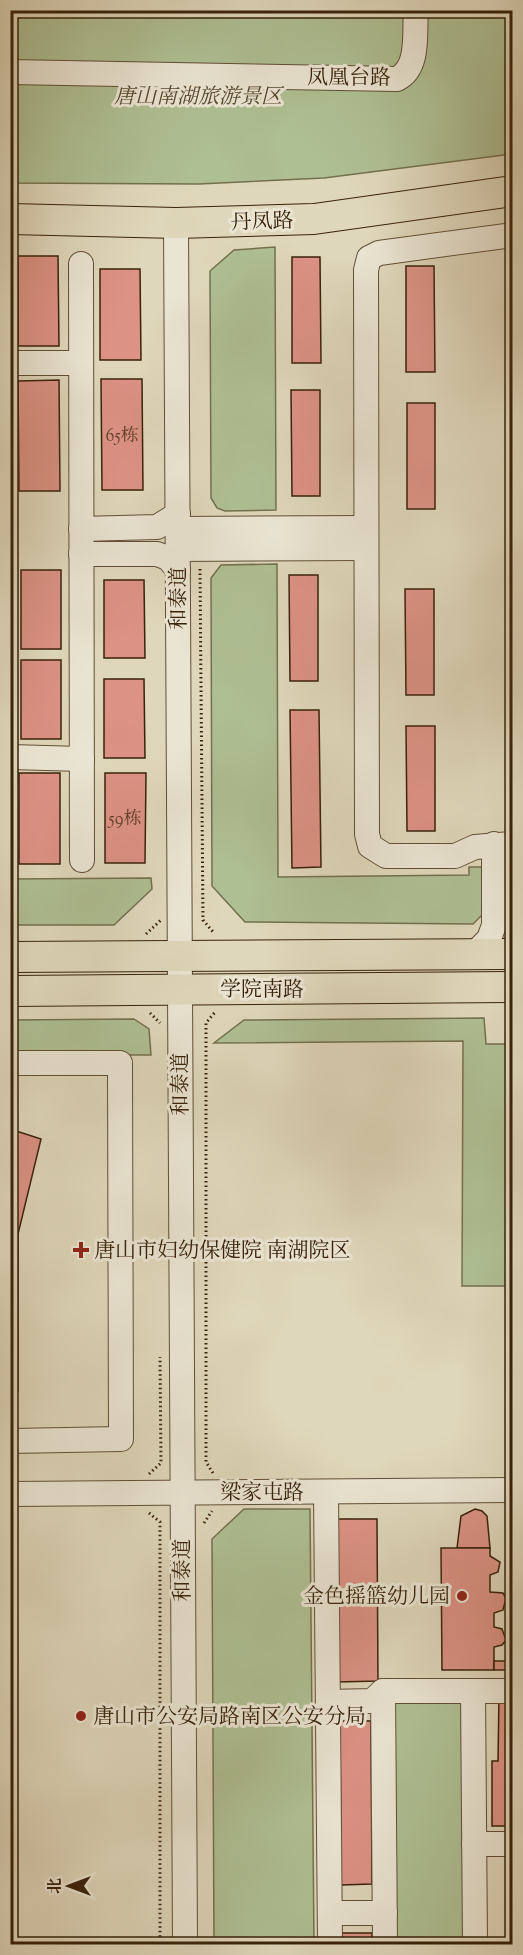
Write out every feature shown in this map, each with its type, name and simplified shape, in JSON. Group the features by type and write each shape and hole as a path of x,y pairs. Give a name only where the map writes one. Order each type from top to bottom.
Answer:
{"main road":[{"name":"丹凤路","path":"10,219 176,223 314,219 513,191"},
{"name":"学院南路","path":"10,957 513,954"},
{"name":"学院南路","path":"10,991 513,987"}],"street":[{"name":"凤凰台路","path":"10,72 397,79 407,74 412,64 416,10"},
{"name":"和泰道","path":"176,223 182,542 179,956 185,1944"},
{"path":"474,954 489,939 494,925 503,844 475,847 455,856 386,856 370,846 367,834 366,270 369,258 379,252 513,235"},
{"path":"81,264 82,860"},
{"path":"10,363 81,363"},
{"path":"81,529 158,527 182,542 366,538"},
{"path":"81,554 158,554 168,558 182,542"},
{"path":"10,757 82,759"},
{"path":"10,1063 120,1063 121,1345 121,1440 10,1441"},
{"name":"梁家屯路","path":"10,1494 513,1491"},
{"path":"326,1492 330,1944"},
{"path":"328,1702 372,1701 383,1691 513,1691"},
{"path":"383,1691 385,1944"},
{"path":"473,1691 475,1944"},
{"path":"474,1844 513,1844"},
{"path":"330,1913 385,1912"}],"path":[{"path":"182,542 203,920 217,937"},
{"path":"141,939 161,921 161,909"},
{"path":"216,1477 206,1462 206,1023 219,1007"},
{"path":"143,1508 160,1522 160,1944"}],"green space":[{"name":"唐山南湖旅游景区","path":"10,11 512,11 512,154 324,178 199,184 11,183"},
{"path":"275,247 276,510 225,511 217,508 211,498 210,271 234,250"},
{"path":"277,564 278,877 469,875 469,867 490,867 483,914 473,924 245,922 212,886 211,578 221,565"},
{"path":"151,878 152,889 114,925 11,925 11,879"},
{"path":"484,1018 486,1044 512,1044 512,1286 462,1286 463,1041 214,1043 244,1020"},
{"path":"134,1019 149,1029 151,1055 11,1055 10,1020"},
{"path":"244,1509 310,1509 314,1944 214,1944 212,1539"},
{"path":"394,1701 463,1701 465,1944 396,1944"}],"building":[{"path":"18,256 58,256 59,346 18,346"},
{"path":"292,257 320,257 321,363 292,363"},
{"path":"406,266 434,266 435,372 406,372"},
{"path":"100,269 140,269 141,360 100,360"},
{"path":"101,379 142,379 143,490 102,490"},
{"path":"59,380 60,491 19,491 18,381"},
{"path":"291,390 320,390 320,496 292,496"},
{"path":"407,403 435,403 435,509 407,509"},
{"path":"21,570 61,570 61,649 21,649"},
{"path":"289,575 318,575 318,681 290,681"},
{"path":"104,580 144,580 145,658 104,658"},
{"path":"405,589 434,589 434,695 406,695"},
{"path":"21,660 61,660 61,739 21,739"},
{"path":"104,679 144,679 145,758 104,758"},
{"path":"290,710 319,710 321,867 292,868"},
{"path":"406,726 435,726 435,831 407,831"},
{"path":"19,773 60,773 60,864 19,864"},
{"path":"105,773 146,773 145,863 105,863"},
{"path":"10,1129 41,1139 18,1234 18,1391 10,1391"},
{"path":"475,1509 487,1516 490,1548 457,1548 461,1516"},
{"path":"336,1519 377,1519 378,1681 337,1682"},
{"path":"441,1548 490,1548 490,1556 500,1562 498,1572 490,1575 490,1592 503,1593 506,1598 503,1610 494,1613 494,1627 502,1629 506,1640 502,1645 494,1647 494,1670 442,1670"},
{"path":"494,1661 512,1661 512,1670 494,1670"},
{"path":"499,1696 512,1696 512,1826 492,1826 492,1761 498,1761"},
{"path":"340,1721 371,1721 372,1884 341,1885"},
{"path":"512,1875 512,1944 511,1944"},
{"path":"342,1933 372,1933 372,1944 342,1944"}],"place":[{"name":"唐山市妇幼保健院 南湖院区","path":"81,1250"},
{"name":"金色摇篮幼儿园","path":"462,1596"},
{"name":"唐山市公安局路南区公安分局","path":"81,1716"}]}
